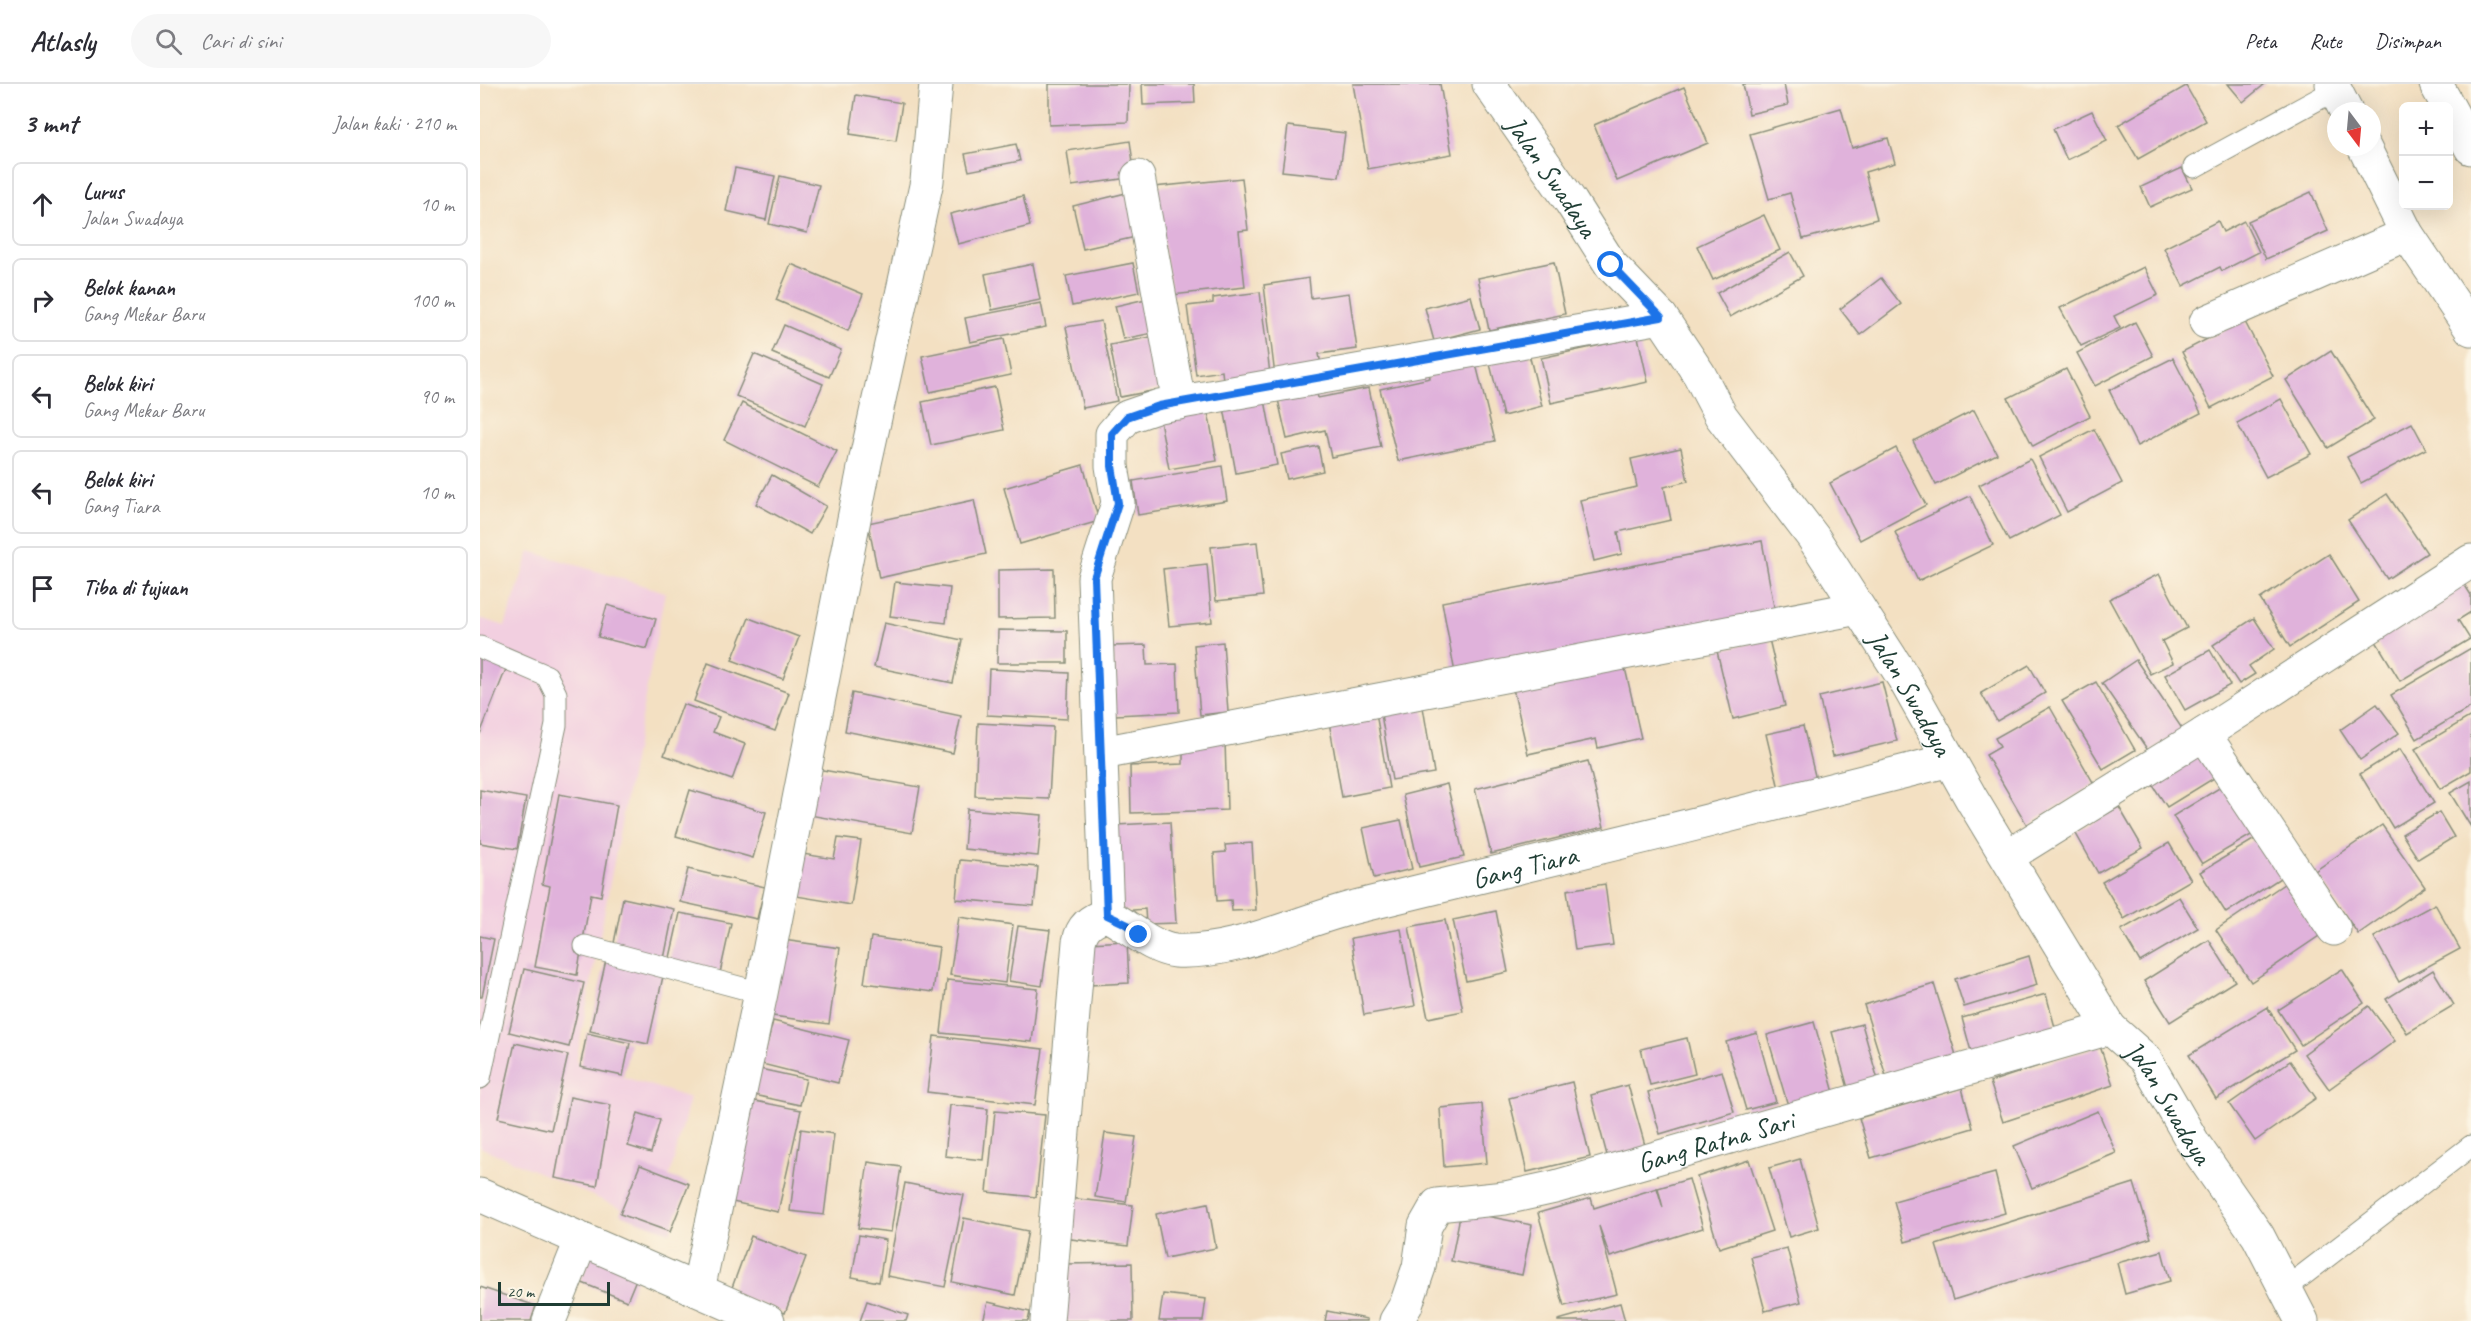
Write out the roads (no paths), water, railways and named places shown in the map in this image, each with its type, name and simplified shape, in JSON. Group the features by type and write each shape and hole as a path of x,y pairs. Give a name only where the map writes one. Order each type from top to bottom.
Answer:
{"main road":[{"path":"698,1290 761,993 865,463 927,181 936,84"},
{"name":"Jalan Swadaya","path":"1489,84 1571,202 1611,265 1661,317 1699,374 1721,416 1813,537 1903,677 2110,1028 2145,1059 2194,1144 2258,1236 2302,1321"},
{"path":"2436,84 2471,147"},
{"path":"2368,156 2407,234 2471,329"},
{"path":"1138,177 1179,404"},
{"path":"2206,322 2407,234"},
{"path":"1047,1321 1079,942 1082,929 1095,918 1107,915 1094,578 1118,503 1112,466 1112,434 1127,417 1159,406 1661,317"},
{"path":"2008,856 2204,734 2471,561"},
{"path":"1102,753 1858,608"},
{"path":"2204,734 2334,929"},
{"name":"Gang Tiara","path":"1107,915 1128,925 1139,935 1173,951 1264,938 1323,915 1608,847 1950,760"},
{"name":"Gang Ratna Sari","path":"1396,1321 1406,1305 1419,1267 1425,1226 1437,1205 1505,1198 1555,1187 2110,1028"},
{"path":"480,1196 768,1321"},
{"path":"549,1321 581,1241"}],"lane":[{"path":"2193,167 2338,95"},
{"path":"480,647 547,676 556,694 556,725 480,1078"},
{"path":"585,946 761,993"},
{"path":"2285,1289 2471,1146"}]}
